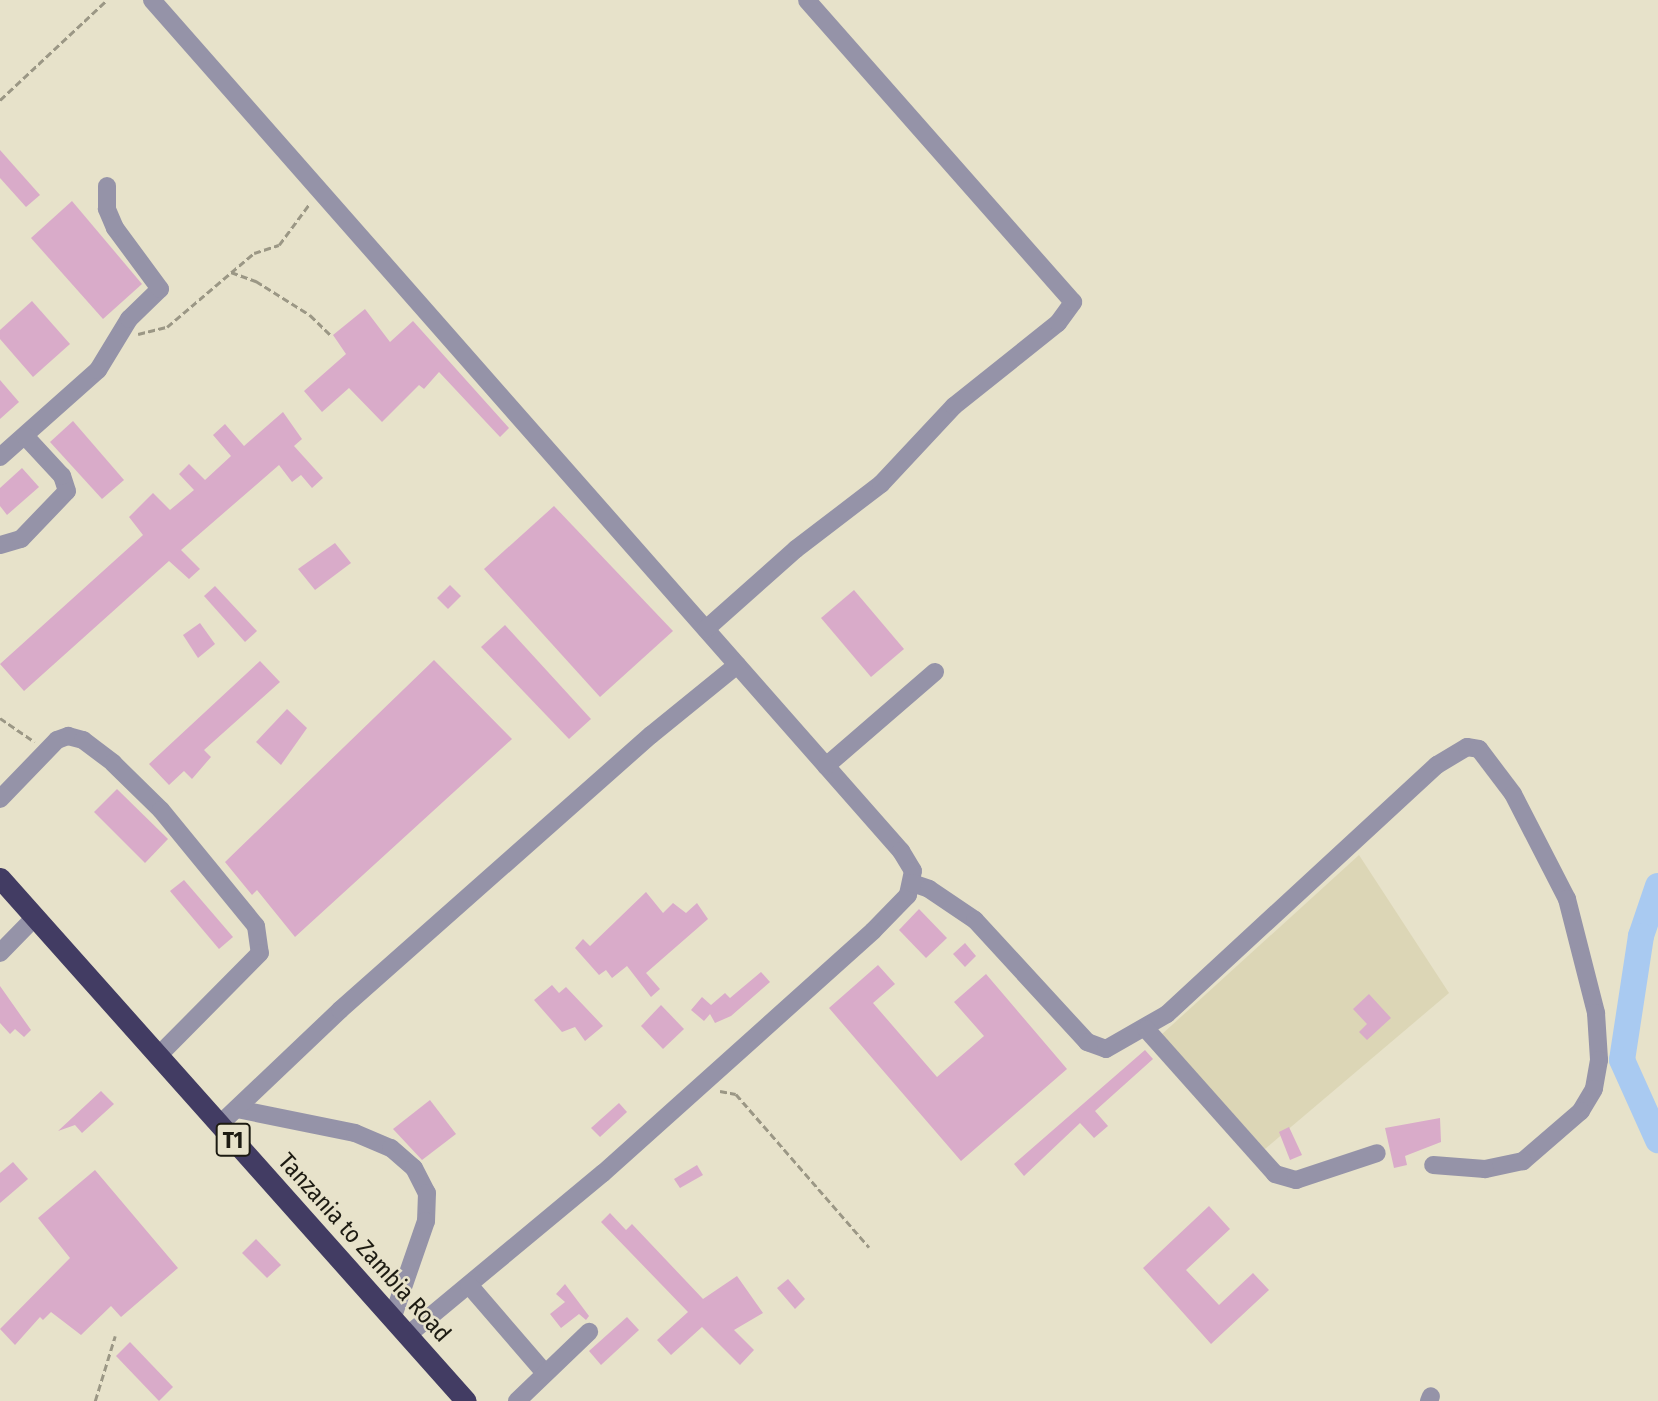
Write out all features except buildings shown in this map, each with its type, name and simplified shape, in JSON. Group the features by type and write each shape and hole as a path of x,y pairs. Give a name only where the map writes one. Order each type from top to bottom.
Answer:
{"highway":[{"name":"Tanzania to Zambia Road","path":"0,878 160,1054 219,1125 466,1401"}],"lane":[{"path":"152,0 319,193 901,851 913,872 908,895 873,931 701,1084 407,1336"},
{"path":"706,629 796,549 881,484 954,406 1049,330 1073,302 807,0"},
{"path":"0,456 84,384 129,319 160,286 115,228 107,209 107,186"},
{"path":"0,545 21,539 67,491 62,476 25,436"},
{"path":"219,1125 360,992 651,735 737,665"},
{"path":"826,766 934,672"},
{"path":"0,799 45,750 68,736 83,740 113,763 160,810 256,926 260,953 160,1054"},
{"path":"912,883 929,889 975,920 1087,1042 1106,1049 1146,1029 1243,947 1437,765 1467,747 1479,749 1513,794 1567,899 1596,1013 1599,1060 1594,1089 1581,1111 1523,1161 1485,1169 1433,1165"},
{"path":"0,953 35,917"},
{"path":"1146,1029 1275,1174 1296,1180 1377,1153"},
{"path":"237,1109 355,1133 391,1148 414,1168 427,1193 426,1221 392,1319"},
{"path":"469,1284 545,1373"},
{"path":"517,1401 589,1332"}],"path":[{"path":"0,100 107,0"},
{"path":"115,342 167,327 257,251 279,245 319,193"},
{"path":"231,272 256,281 310,315 331,335"},
{"path":"0,718 45,750"},
{"path":"701,1084 736,1094 869,1247"},
{"path":"95,1401 115,1336"}],"shaded area":[{"path":"1359,855 1449,993 1265,1149 1161,1035"}],"waterway":[{"path":"1658,886 1641,936 1622,1060 1658,1140"}]}
